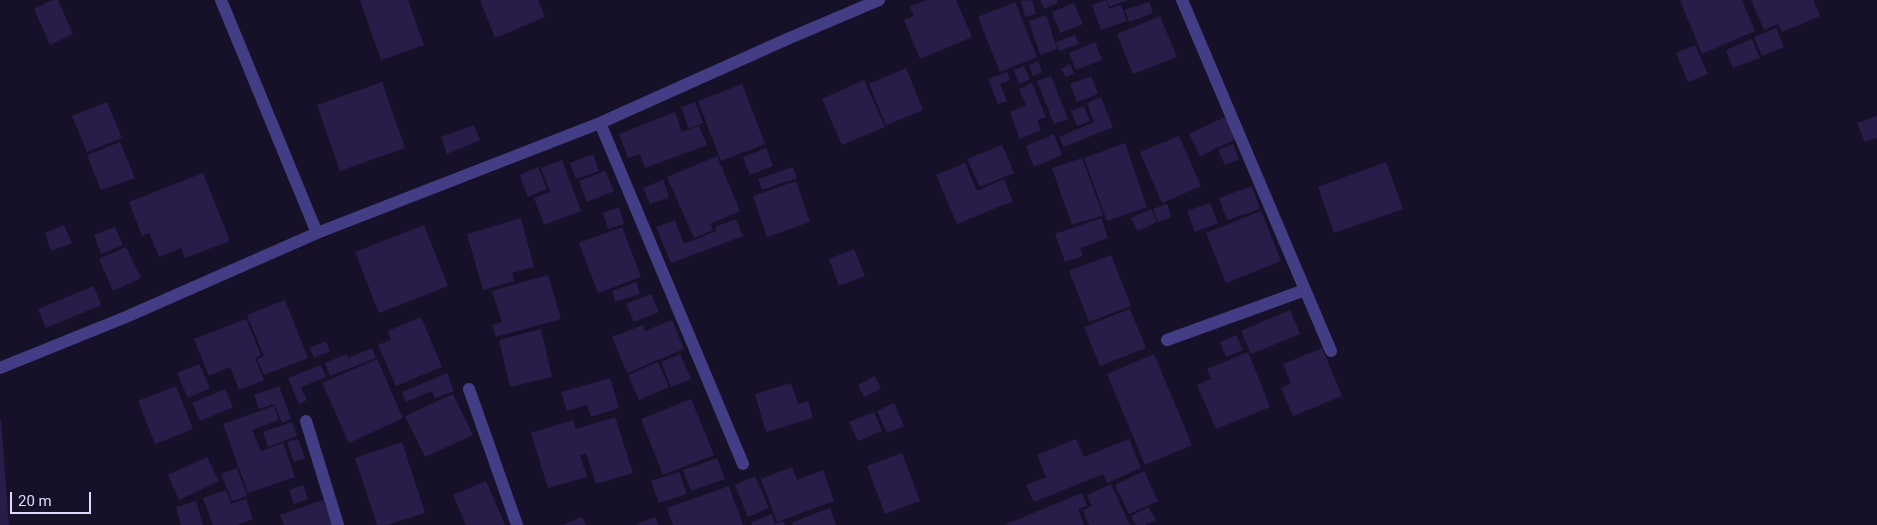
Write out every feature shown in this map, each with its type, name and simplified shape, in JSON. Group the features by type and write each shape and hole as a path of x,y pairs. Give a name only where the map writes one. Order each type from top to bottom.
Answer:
{"street":[{"path":"221,0 317,233"},
{"path":"0,368 126,317 317,233 600,124 785,40 879,0"},
{"path":"1182,0 1331,352"},
{"path":"600,124 743,464"},
{"path":"1167,340 1305,290"},
{"path":"469,389 517,525"},
{"path":"306,422 338,525"}],"building":[{"path":"53,0 58,0 73,34 50,45 34,9"},
{"path":"360,0 408,0 424,45 381,60"},
{"path":"480,0 538,0 545,17 495,38"},
{"path":"926,0 956,0 972,37 920,59 904,20 914,16 910,7"},
{"path":"1032,0 1036,14 1025,17 1021,1"},
{"path":"1040,0 1057,0 1058,3 1044,9"},
{"path":"1106,0 1109,9 1121,5 1127,21 1101,30 1092,5"},
{"path":"1107,0 1128,0 1109,7"},
{"path":"1680,0 1742,0 1755,31 1702,54"},
{"path":"1751,0 1813,0 1820,16 1782,32 1778,24 1764,30"},
{"path":"1015,2 1037,57 1000,72 978,17"},
{"path":"1149,2 1153,13 1129,22 1125,10"},
{"path":"1074,3 1083,24 1060,33 1052,12"},
{"path":"1046,15 1057,49 1040,55 1029,21"},
{"path":"1160,16 1177,57 1133,74 1117,34"},
{"path":"1776,28 1784,47 1762,56 1754,37"},
{"path":"1075,35 1079,44 1059,51 1056,42"},
{"path":"1752,39 1760,58 1733,68 1726,50"},
{"path":"1095,42 1102,60 1076,70 1069,53"},
{"path":"1695,45 1708,74 1688,82 1676,53"},
{"path":"1038,61 1042,72 1033,76 1029,65"},
{"path":"1070,64 1074,73 1066,77 1061,69"},
{"path":"1024,66 1030,79 1019,84 1014,70"},
{"path":"906,68 923,110 886,125 869,84"},
{"path":"1007,72 1010,80 1000,84 1007,101 998,104 988,79"},
{"path":"1051,76 1068,119 1054,124 1037,81"},
{"path":"1091,76 1098,94 1077,102 1070,84"},
{"path":"864,80 885,127 842,145 822,99"},
{"path":"382,82 405,148 340,171 317,105"},
{"path":"1032,83 1046,117 1037,120 1041,130 1020,139 1010,112 1026,105 1019,89"},
{"path":"742,84 765,144 721,161 698,101"},
{"path":"1101,97 1113,127 1064,147 1059,137 1094,122 1087,103"},
{"path":"107,102 122,138 87,152 72,116"},
{"path":"695,102 703,123 689,129 681,107"},
{"path":"1084,106 1090,121 1077,126 1071,111"},
{"path":"675,112 682,132 699,126 707,145 645,168 640,154 628,158 619,134"},
{"path":"1877,116 1877,138 1865,142 1857,123"},
{"path":"1225,117 1236,139 1200,156 1189,134"},
{"path":"474,125 480,140 447,154 441,137"},
{"path":"1054,134 1062,155 1034,167 1026,146"},
{"path":"1179,136 1201,186 1162,203 1140,152"},
{"path":"120,142 135,178 101,190 87,155"},
{"path":"1125,143 1147,207 1107,221 1084,158"},
{"path":"1233,144 1239,159 1225,165 1218,150"},
{"path":"1002,145 1014,173 980,187 967,159"},
{"path":"766,148 773,166 750,175 743,157"},
{"path":"593,154 599,171 576,179 570,163"},
{"path":"717,156 740,211 710,224 713,230 694,238 667,177"},
{"path":"1082,158 1103,215 1072,225 1052,168"},
{"path":"562,160 581,211 544,225 534,198 550,192 541,168"},
{"path":"1386,162 1403,209 1334,233 1318,187"},
{"path":"965,163 977,191 1004,179 1013,201 957,224 936,175"},
{"path":"538,167 547,189 528,197 520,175"},
{"path":"793,167 797,178 762,190 758,179"},
{"path":"605,171 614,191 587,202 579,181"},
{"path":"203,173 230,241 185,258 181,248 159,257 149,233 142,236 129,202"},
{"path":"663,180 669,197 650,204 643,188"},
{"path":"796,181 810,222 767,237 753,196"},
{"path":"1252,186 1260,209 1227,220 1219,198"},
{"path":"1210,203 1218,223 1195,232 1187,211"},
{"path":"1167,204 1171,217 1158,222 1153,209"},
{"path":"619,207 624,224 608,229 603,213"},
{"path":"1151,209 1157,222 1138,231 1131,218"},
{"path":"1261,211 1281,261 1226,283 1206,233"},
{"path":"521,218 534,267 512,273 514,281 483,290 467,234"},
{"path":"1101,218 1108,238 1080,248 1083,256 1065,262 1055,234"},
{"path":"736,219 743,236 671,263 656,227 675,220 684,244 716,231 715,227"},
{"path":"64,225 72,243 51,251 45,233"},
{"path":"424,225 448,286 379,313 355,252"},
{"path":"115,227 123,245 101,254 94,235"},
{"path":"622,227 641,277 598,293 579,243"},
{"path":"126,247 141,278 113,291 99,259"},
{"path":"854,249 865,276 839,286 829,259"},
{"path":"1111,255 1131,306 1089,322 1069,271"},
{"path":"548,275 561,319 496,337 492,325 502,322 492,291"},
{"path":"636,282 640,294 615,302 612,291"},
{"path":"94,286 101,305 46,328 38,309"},
{"path":"651,294 659,312 634,322 626,304"},
{"path":"285,300 308,358 264,375 257,359 264,356 247,315"},
{"path":"1130,309 1146,348 1100,366 1084,327"},
{"path":"1290,310 1300,334 1251,354 1241,331"},
{"path":"421,317 442,367 396,386 378,345 391,340 388,331"},
{"path":"246,319 261,355 255,358 264,380 239,390 230,367 209,376 194,339"},
{"path":"672,320 684,349 627,373 612,337 643,325 645,331"},
{"path":"541,329 552,377 510,387 499,340"},
{"path":"1236,335 1243,350 1226,357 1220,342"},
{"path":"326,341 330,351 314,358 310,348"},
{"path":"372,348 376,358 330,376 325,363 347,354 348,358"},
{"path":"1322,348 1342,396 1293,416 1281,388 1291,383 1283,364"},
{"path":"1248,352 1270,407 1216,429 1197,385 1211,379 1207,369"},
{"path":"680,354 691,379 671,387 661,362"},
{"path":"1154,354 1192,445 1145,465 1107,374"},
{"path":"377,359 403,418 349,443 322,383"},
{"path":"658,362 669,387 639,400 628,375"},
{"path":"199,364 210,388 188,398 177,373"},
{"path":"321,365 326,377 301,387 307,400 299,404 288,378"},
{"path":"447,373 454,391 435,398 432,391 406,402 402,392"},
{"path":"875,376 881,389 864,397 858,385"},
{"path":"610,378 619,408 591,417 587,405 567,411 561,392"},
{"path":"791,383 798,404 808,401 813,418 766,432 755,394"},
{"path":"176,386 193,429 155,444 138,401"},
{"path":"279,386 291,419 282,423 274,404 259,409 254,395"},
{"path":"225,389 233,407 200,421 192,403"},
{"path":"453,394 473,435 425,457 405,416"},
{"path":"691,399 714,455 663,475 641,419"},
{"path":"894,403 904,426 887,433 877,411"},
{"path":"274,406 279,420 252,430 261,451 283,443 295,477 248,493 223,424"},
{"path":"874,412 882,431 858,441 849,422"},
{"path":"615,417 633,473 596,484 586,453 580,455 587,477 548,488 531,433 573,420 576,429"},
{"path":"1,420 9,525 0,525"},
{"path":"292,422 297,436 268,447 263,432"},
{"path":"298,439 305,458 294,462 287,442"},
{"path":"1076,439 1084,457 1129,439 1141,468 1107,483 1103,474 1034,502 1026,485 1046,477 1037,455"},
{"path":"402,442 425,513 387,525 377,525 355,458"},
{"path":"902,453 920,501 885,514 867,466"},
{"path":"207,457 219,481 179,500 168,475"},
{"path":"717,458 725,479 691,491 683,470"},
{"path":"792,467 797,480 823,470 834,501 777,522 761,479"},
{"path":"237,468 247,496 232,501 221,474"},
{"path":"1144,471 1158,501 1129,514 1115,485"},
{"path":"679,472 687,494 659,503 651,481"},
{"path":"755,476 769,508 748,517 735,485"},
{"path":"486,481 505,525 466,525 453,495"},
{"path":"1111,484 1130,525 1089,525 1083,510 1092,506 1087,495"},
{"path":"303,485 308,499 294,504 289,490"},
{"path":"729,486 743,525 673,525 667,508"},
{"path":"226,490 231,504 246,499 253,519 237,525 213,525 203,498"},
{"path":"1082,493 1087,506 1078,509 1084,525 1004,525"},
{"path":"323,500 332,525 284,525 280,515"},
{"path":"196,501 203,525 181,525 176,507"},
{"path":"1148,507 1156,520 1145,525 1136,525 1131,516"},
{"path":"830,508 836,525 793,525 792,522"},
{"path":"772,514 775,524 783,521 785,525 752,525 751,522"},
{"path":"582,517 586,525 563,525"},
{"path":"655,517 658,525 635,525"}]}
